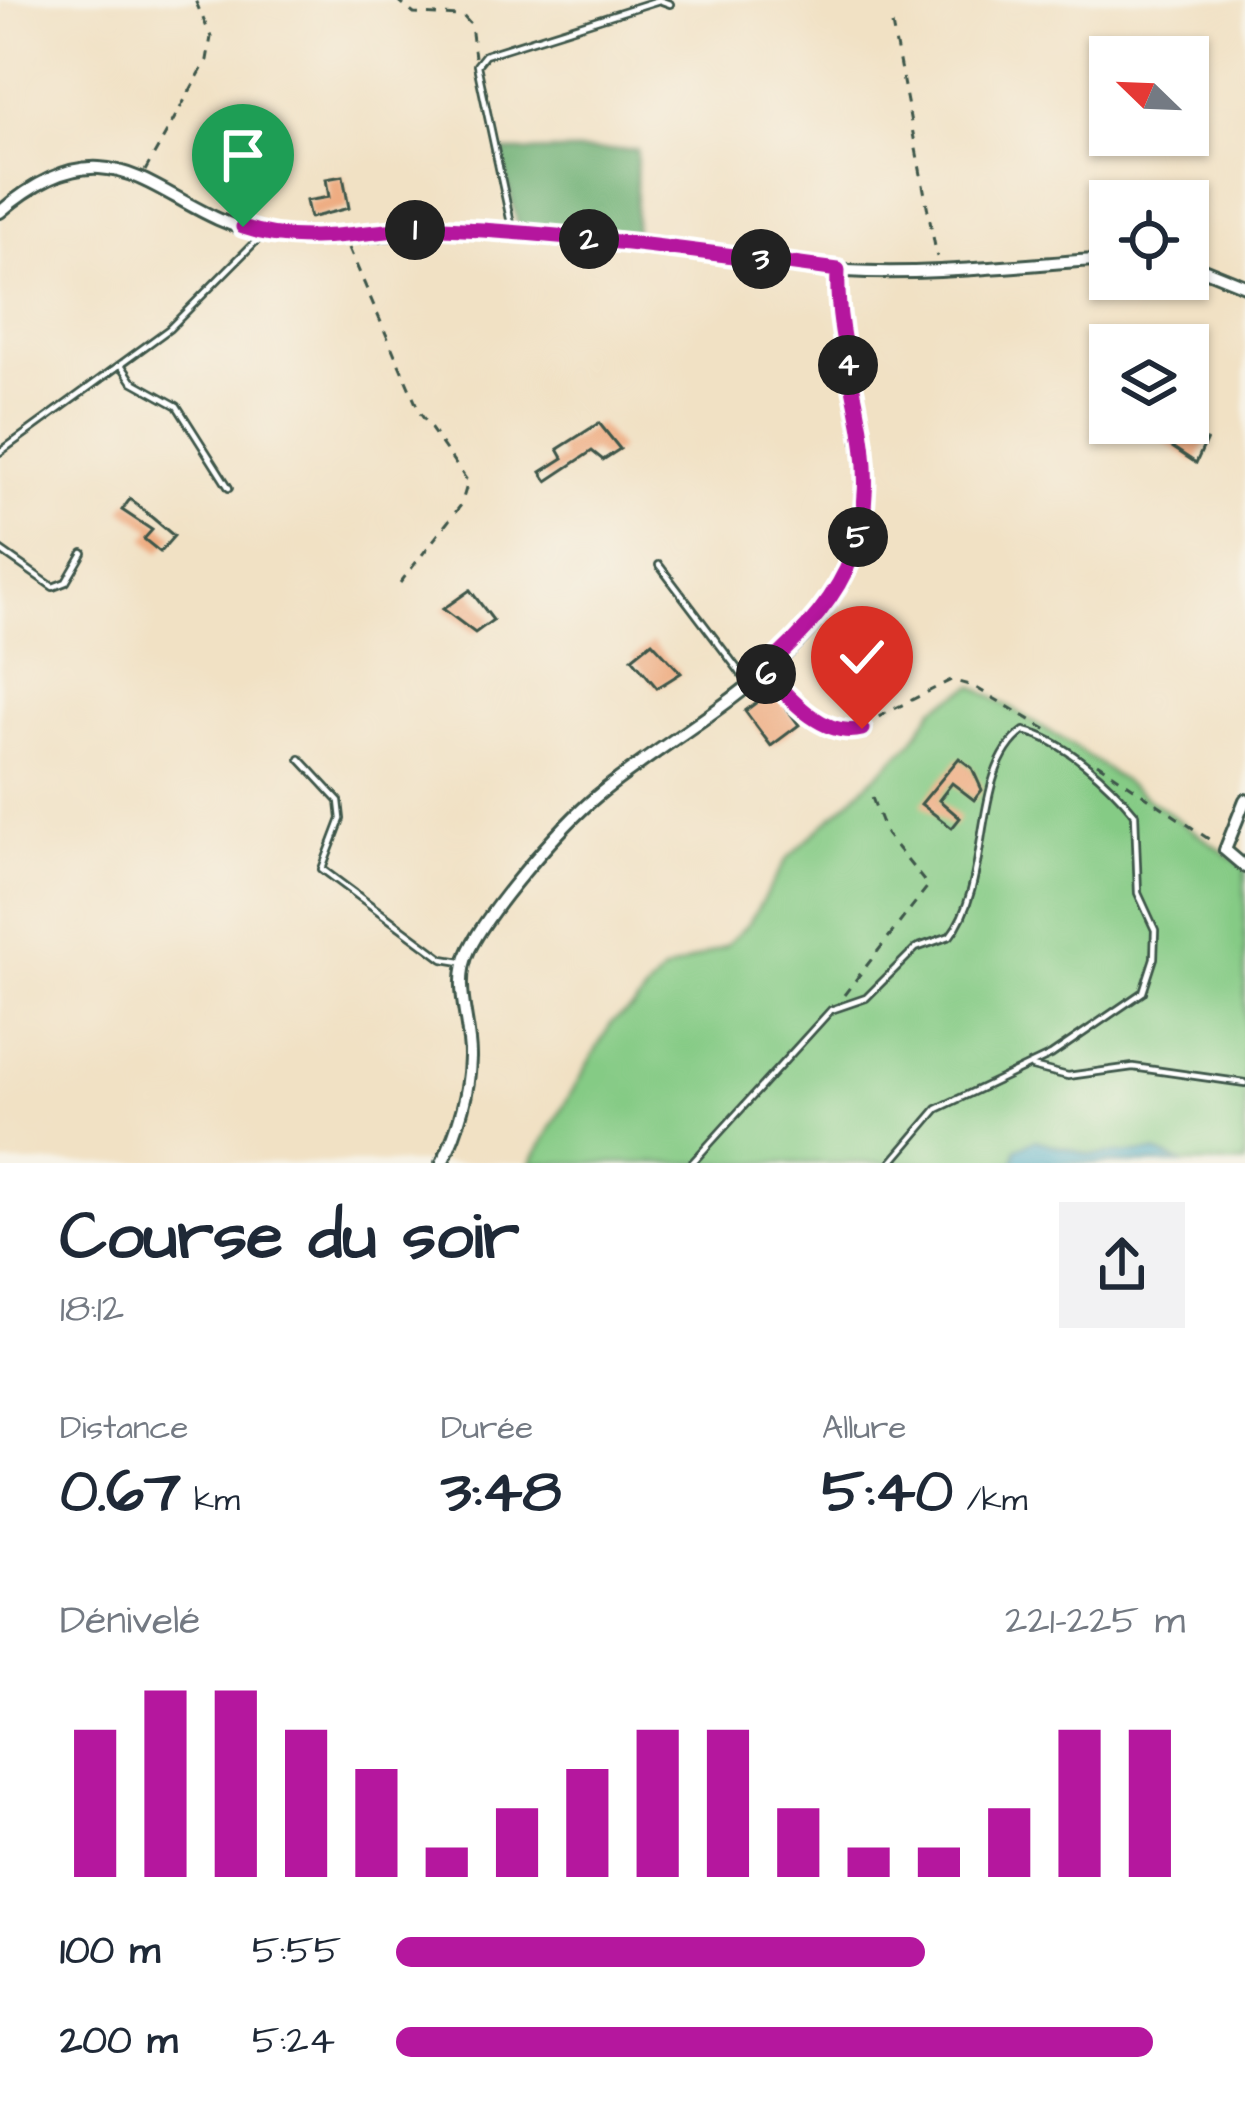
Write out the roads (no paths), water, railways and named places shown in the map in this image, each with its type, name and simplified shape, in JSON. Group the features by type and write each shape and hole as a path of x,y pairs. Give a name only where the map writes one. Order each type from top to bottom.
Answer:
{"street":[{"path":"0,212 36,185 70,172 102,169 141,178 263,234 344,237 437,228 513,232 652,244 838,270 1089,261"},
{"path":"442,1163 459,1129 470,1056 462,1000 468,952 550,843 594,798 749,684 807,632 839,589 857,544 867,477 836,301 838,270"},
{"path":"1209,271 1245,286"},
{"path":"1245,800 1225,850 1245,867"}],"lane":[{"path":"513,232 477,65 485,55 658,0 670,4"},
{"path":"0,452 63,401 122,366 169,329 263,234"},
{"path":"122,366 132,381 177,406 229,488"},
{"path":"0,550 53,587 66,582 83,553"},
{"path":"659,565 749,684"},
{"path":"692,1163 765,1077 831,1010 866,998 916,949 950,936 960,923 1004,754 1024,731 1041,735 1105,782 1136,814 1136,876 1155,930 1154,958 1143,992 1030,1067 937,1109 891,1163"},
{"path":"301,759 339,801 341,820 322,868 442,959 466,963"},
{"path":"1030,1067 1068,1076 1133,1067 1245,1083"}],"water":[{"path":"1035,1140 1090,1155 1155,1152 1183,1163 1014,1163 1017,1148"}]}
